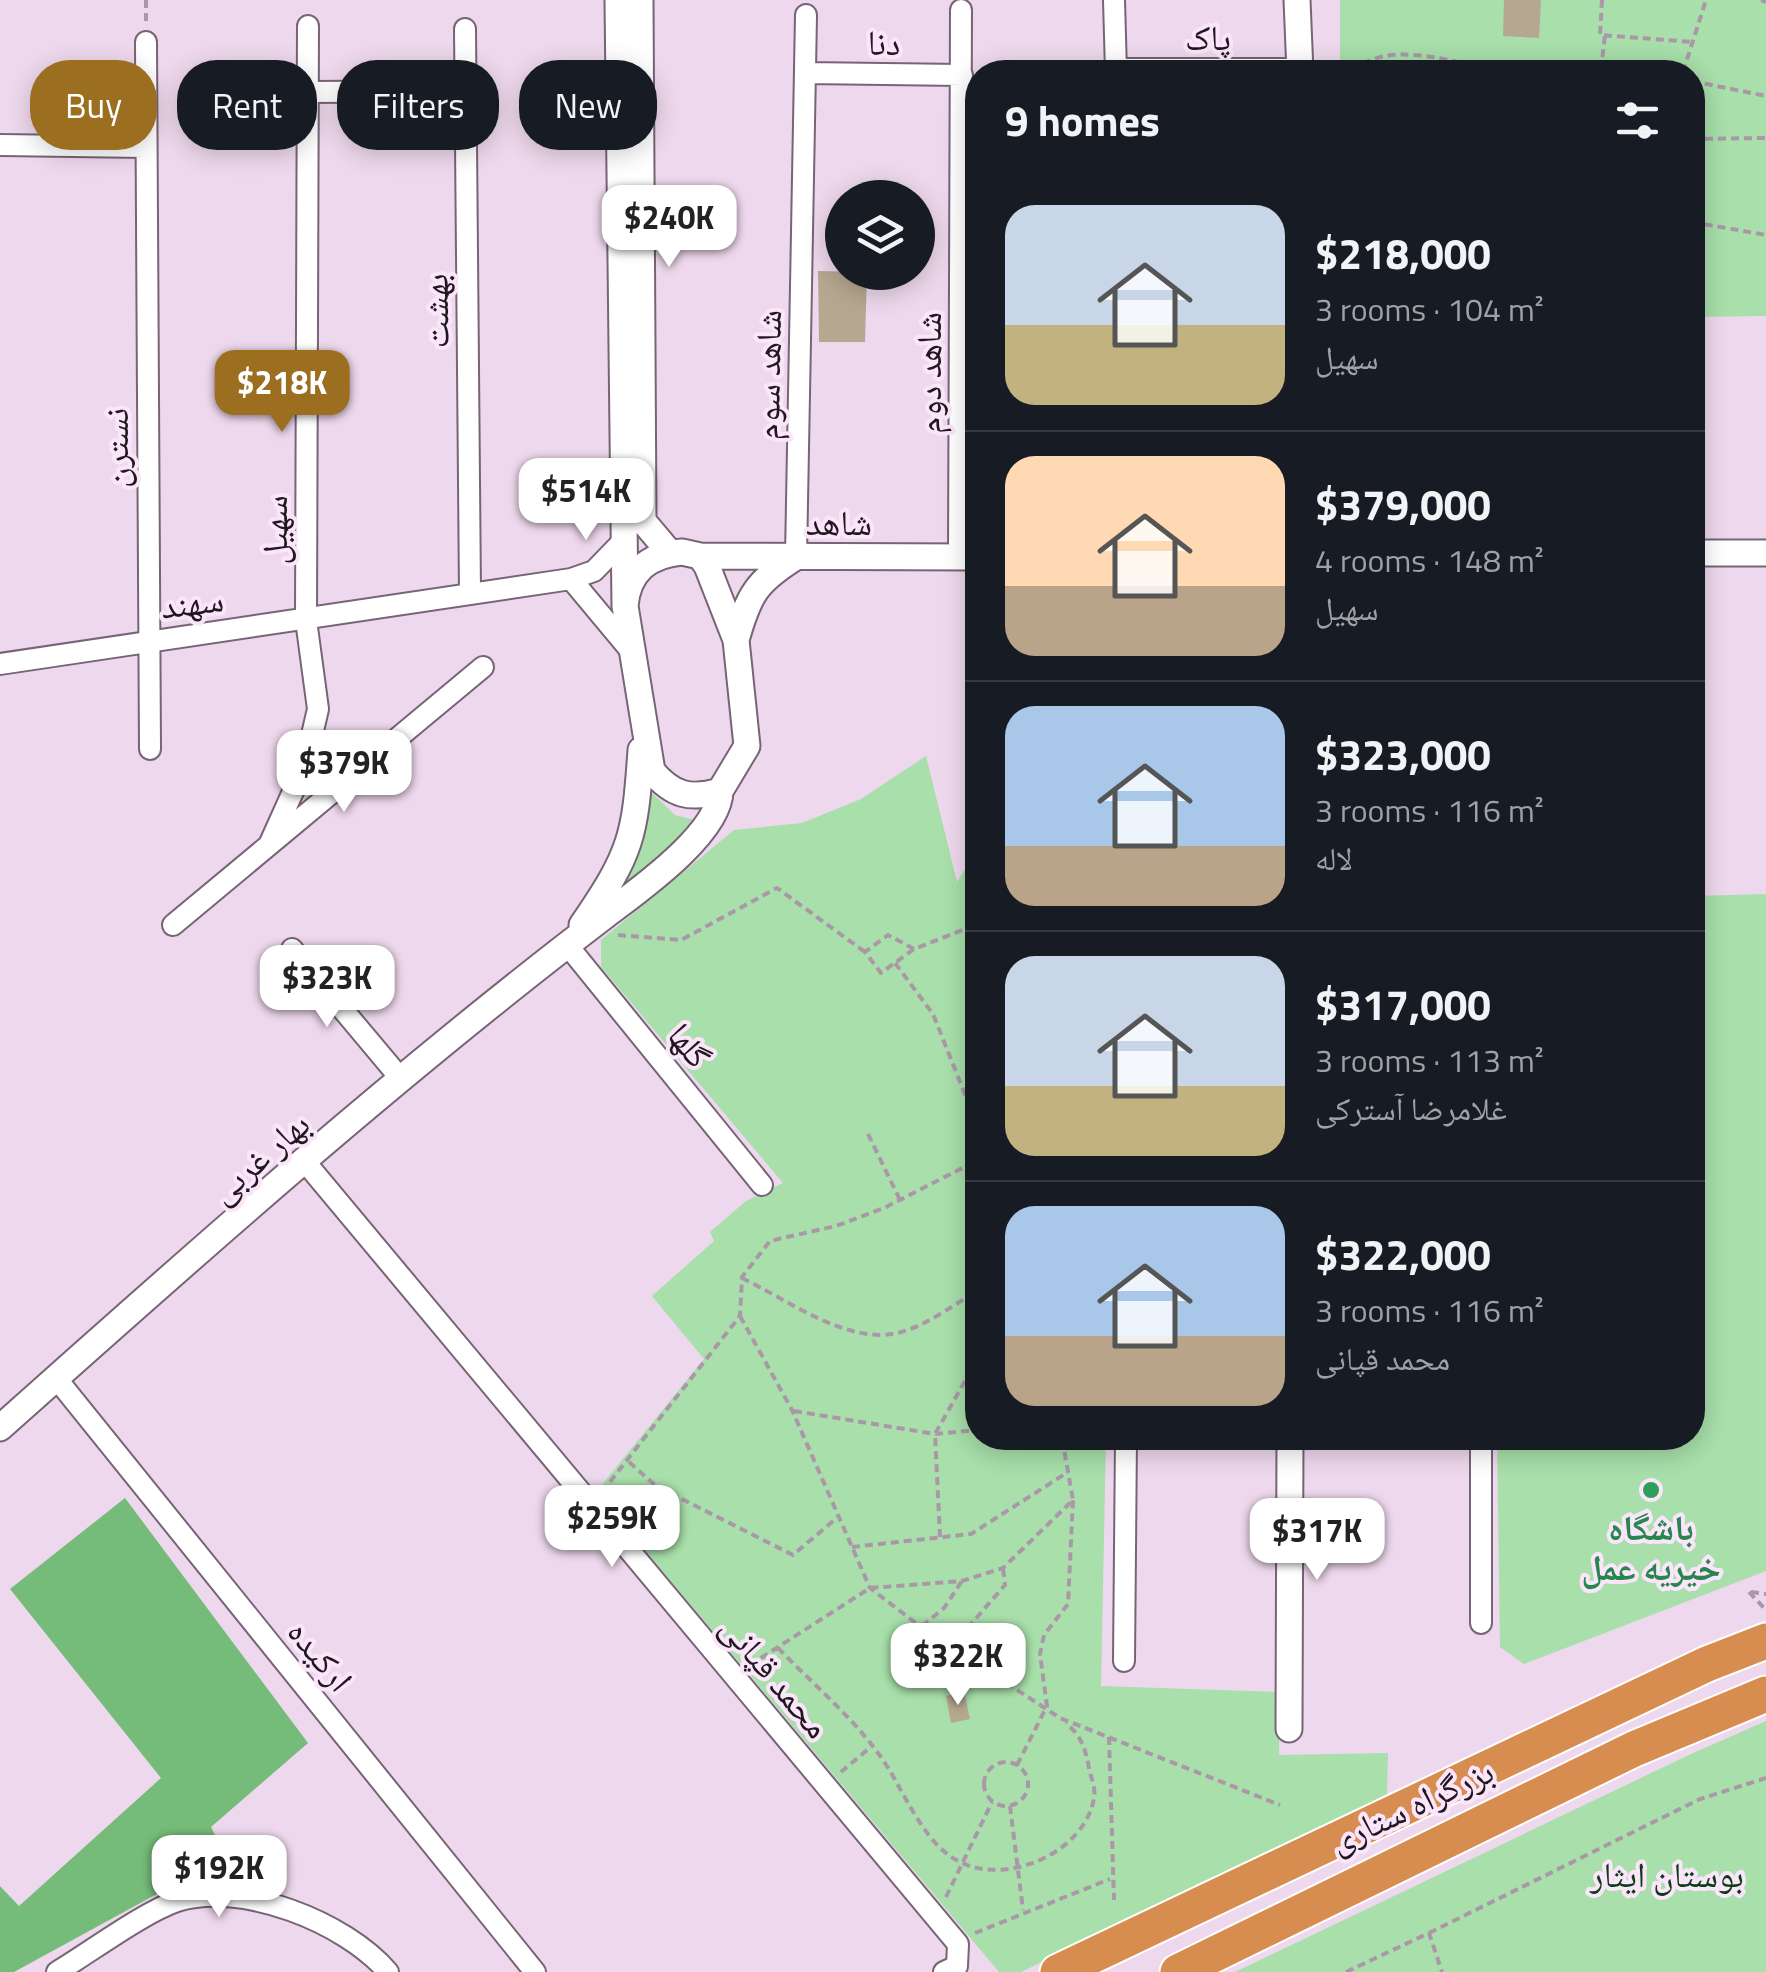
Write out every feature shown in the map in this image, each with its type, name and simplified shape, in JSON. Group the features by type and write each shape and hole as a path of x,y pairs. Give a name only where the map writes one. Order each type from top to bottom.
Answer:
{"highway":[{"name":"بزرگراه ستاری","path":"1058,1972 1707,1664 1766,1641"},
{"name":"بزرگراه ستاری","path":"1178,1972 1634,1749 1766,1694"}],"street":[{"path":"618,0 625,606 630,651 652,771 680,795 699,797 720,791"},
{"path":"625,606 626,588 636,573 648,561 670,553 643,521 640,0"},
{"path":"1114,0 1116,60"},
{"path":"1297,0 1300,60"},
{"name":"شاهد دوم","path":"962,10 965,316"},
{"name":"شاهد سوم","path":"796,557 806,14"},
{"name":"سهیل","path":"308,26 309,60"},
{"name":"بهشت","path":"465,28 465,60"},
{"name":"نسترن","path":"146,42 146,60"},
{"name":"دنا","path":"806,73 962,75"},
{"path":"0,145 30,145"},
{"name":"نسترن","path":"146,150 150,749"},
{"name":"سهیل","path":"269,845 305,765 318,708 306,620 309,150"},
{"name":"بهشت","path":"466,150 470,593"},
{"path":"624,540 594,571 571,579 630,651"},
{"name":"شاهد","path":"670,553 965,557"},
{"path":"1705,553 1766,554"},
{"path":"700,556 716,583 736,640"},
{"path":"736,640 747,601 762,578 796,557"},
{"name":"سهند","path":"0,664 571,579"},
{"name":"بهار غربی","path":"0,1428 401,1080 606,916 710,823 720,807 720,791 740,764 747,746 736,640"},
{"path":"173,925 483,667"},
{"path":"568,946 628,850 636,827 643,730"},
{"name":"گلها","path":"568,946 762,1186"},
{"path":"292,949 401,1080"},
{"name":"محمد قپانی","path":"306,1163 958,1944 957,1966 944,1972"},
{"name":"ارکیده","path":"56,1378 536,1972"},
{"path":"1124,1661 1126,1450"},
{"path":"1289,1729 1290,1450"},
{"path":"1481,1450 1481,1624"},
{"path":"57,1972 176,1901 235,1893 301,1915 372,1954 388,1972"}],"path":[{"path":"1602,0 1600,35 1692,42"},
{"path":"1687,60 1706,0"},
{"path":"1604,60 1605,35"},
{"path":"1385,60 1398,55 1436,54 1455,60"},
{"path":"1705,84 1766,96"},
{"path":"1705,139 1766,138"},
{"path":"1705,224 1766,234"},
{"path":"606,916 616,934 681,940 777,888 865,952 881,973 914,949 965,929"},
{"path":"865,952 888,935 914,949"},
{"path":"895,963 933,1014 965,1094"},
{"path":"868,1134 900,1200"},
{"path":"778,1648 872,1746 932,1837 963,1864 1016,1868 1038,1862 1067,1844 1087,1821 1095,1795 1080,1736 1047,1706 921,1627 870,1588 792,1410 740,1316 742,1278 770,1241 836,1226 965,1169"},
{"path":"742,1278 849,1333 880,1337 906,1331 965,1298"},
{"path":"599,1495 629,1462 740,1316"},
{"path":"940,1537 935,1434 965,1381"},
{"path":"792,1410 935,1434 965,1431"},
{"path":"1016,1766 1047,1706 1040,1654 1051,1620 1068,1604 1073,1500 1064,1450"},
{"path":"629,1462 656,1486 792,1555 838,1516"},
{"path":"852,1547 971,1534 1068,1472"},
{"path":"741,1670 870,1588 962,1581 1002,1568 1073,1500"},
{"path":"967,1654 964,1631 1004,1585 1002,1568"},
{"path":"921,1627 944,1608 962,1581"},
{"path":"1766,1594 1749,1592 1766,1610"},
{"path":"1060,1718 1280,1805"},
{"path":"1109,1737 1114,1900"},
{"path":"825,1785 872,1746"},
{"path":"1002,1762 1016,1766 1026,1775 1027,1787 1020,1800 1010,1806 992,1802 984,1788 986,1773 1002,1762"},
{"path":"1346,1972 1700,1799 1766,1778"},
{"path":"944,1902 992,1802"},
{"path":"1010,1806 1023,1910"},
{"path":"970,1936 1023,1910 1111,1878"},
{"path":"1429,1933 1442,1972"}],"green space":[{"path":"1340,0 1766,0 1766,316 1705,317 1705,60 1340,60"},
{"path":"926,756 957,882 965,869 965,1450 1106,1450 1101,1686 1280,1692 1279,1755 1388,1753 1387,1797 1021,1972 999,1972 596,1492 704,1359 652,1296 714,1241 710,1232 746,1201 783,1183 601,967 601,940 734,830 802,823 861,799"},
{"path":"649,790 675,815 703,822 599,915 636,856"},
{"path":"1766,894 1766,1571 1524,1664 1500,1647 1497,1450 1705,1450 1705,896"},
{"path":"125,1498 308,1743 211,1827 223,1851 188,1877 14,1972 0,1972 0,1886 19,1906 161,1778 10,1589"},
{"name":"بوستان ایثار","path":"1766,1721 1766,1972 1235,1972 1691,1754"}],"building":[{"path":"1504,0 1541,0 1539,38 1503,36"},
{"path":"818,271 825,271 825,290 866,290 865,342 819,342"},
{"path":"964,1692 970,1719 951,1723 946,1696"}],"place":[{"name":"باشگاه خیریه عمل","path":"1651,1490"}]}
